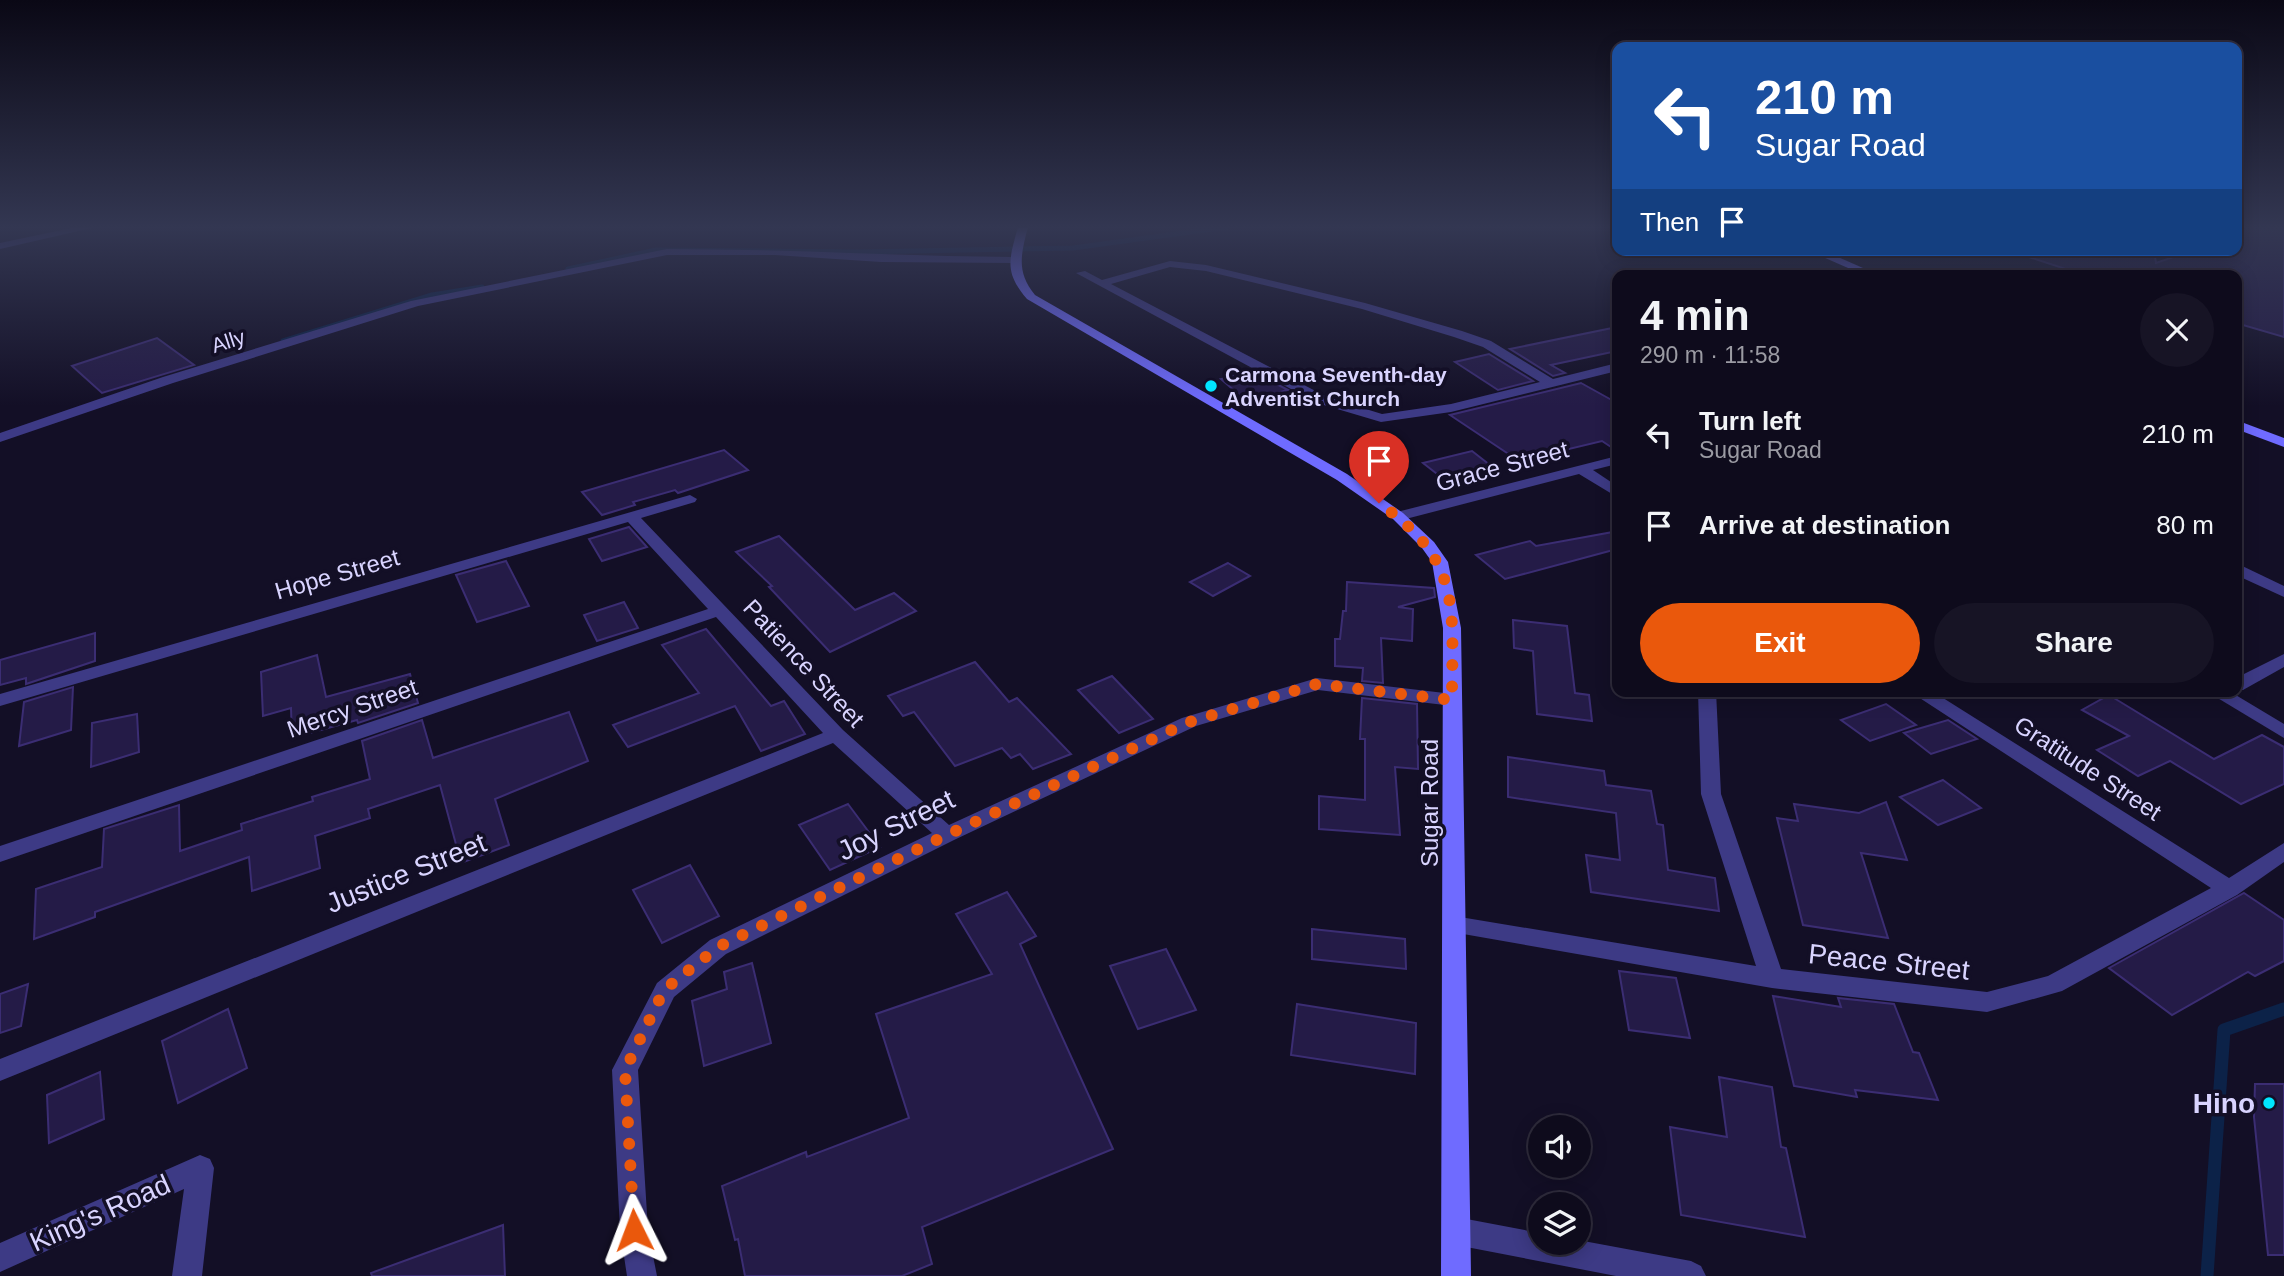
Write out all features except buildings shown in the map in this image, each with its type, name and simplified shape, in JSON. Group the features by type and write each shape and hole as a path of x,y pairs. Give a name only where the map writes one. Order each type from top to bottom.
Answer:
{"main road":[{"name":"Sugar Road","path":"1022,287 1051,312 1342,477 1398,516 1440,562 1446,579 1452,628 1456,1276"},
{"path":"2242,426 2284,443"}],"street":[{"name":"Ally","path":"0,438 169,380 415,303 493,287"},
{"path":"1105,287 1322,400 1381,418 1451,408 1612,368"},
{"path":"1284,287 1365,306 1487,344 1551,383"},
{"name":"Grace Street","path":"1398,516 1612,461"},
{"path":"1581,469 1612,490"},
{"name":"Hope Street","path":"0,700 373,589 690,499"},
{"name":"Patience Street","path":"632,517 836,735 947,835"},
{"path":"2242,571 2284,592"},
{"name":"Mercy Street","path":"0,854 721,610"},
{"path":"2242,682 2284,660"},
{"name":"Joy Street","path":"642,1276 634,1230 625,1070 664,990 718,947 947,835 1189,722 1317,684 1452,700"},
{"path":"1707,697 1711,794 1772,978"},
{"name":"Gratitude Street","path":"1927,697 2229,889"},
{"path":"2234,697 2284,732"},
{"name":"Justice Street","path":"0,1070 836,735"},
{"name":"Peace Street","path":"1454,925 1772,978 1914,996 1987,1002 2054,984 2229,889 2284,851"},
{"name":"King's Road","path":"0,1258 200,1168 187,1276"},
{"path":"1456,1231 1691,1276"}],"waterway":[{"path":"283,341 432,295 482,287"},
{"path":"2207,1276 2224,1030 2284,1009"}],"place":[{"name":"Carmona Seventh-day Adventist Church","path":"1211,386"},
{"name":"Hino","path":"2269,1103"}],"route":[{"path":"634,1230 625,1070 664,990 718,947 947,835 1189,722 1317,684 1452,700 1452,628 1446,579 1440,562 1413,529 1379,503"}]}
